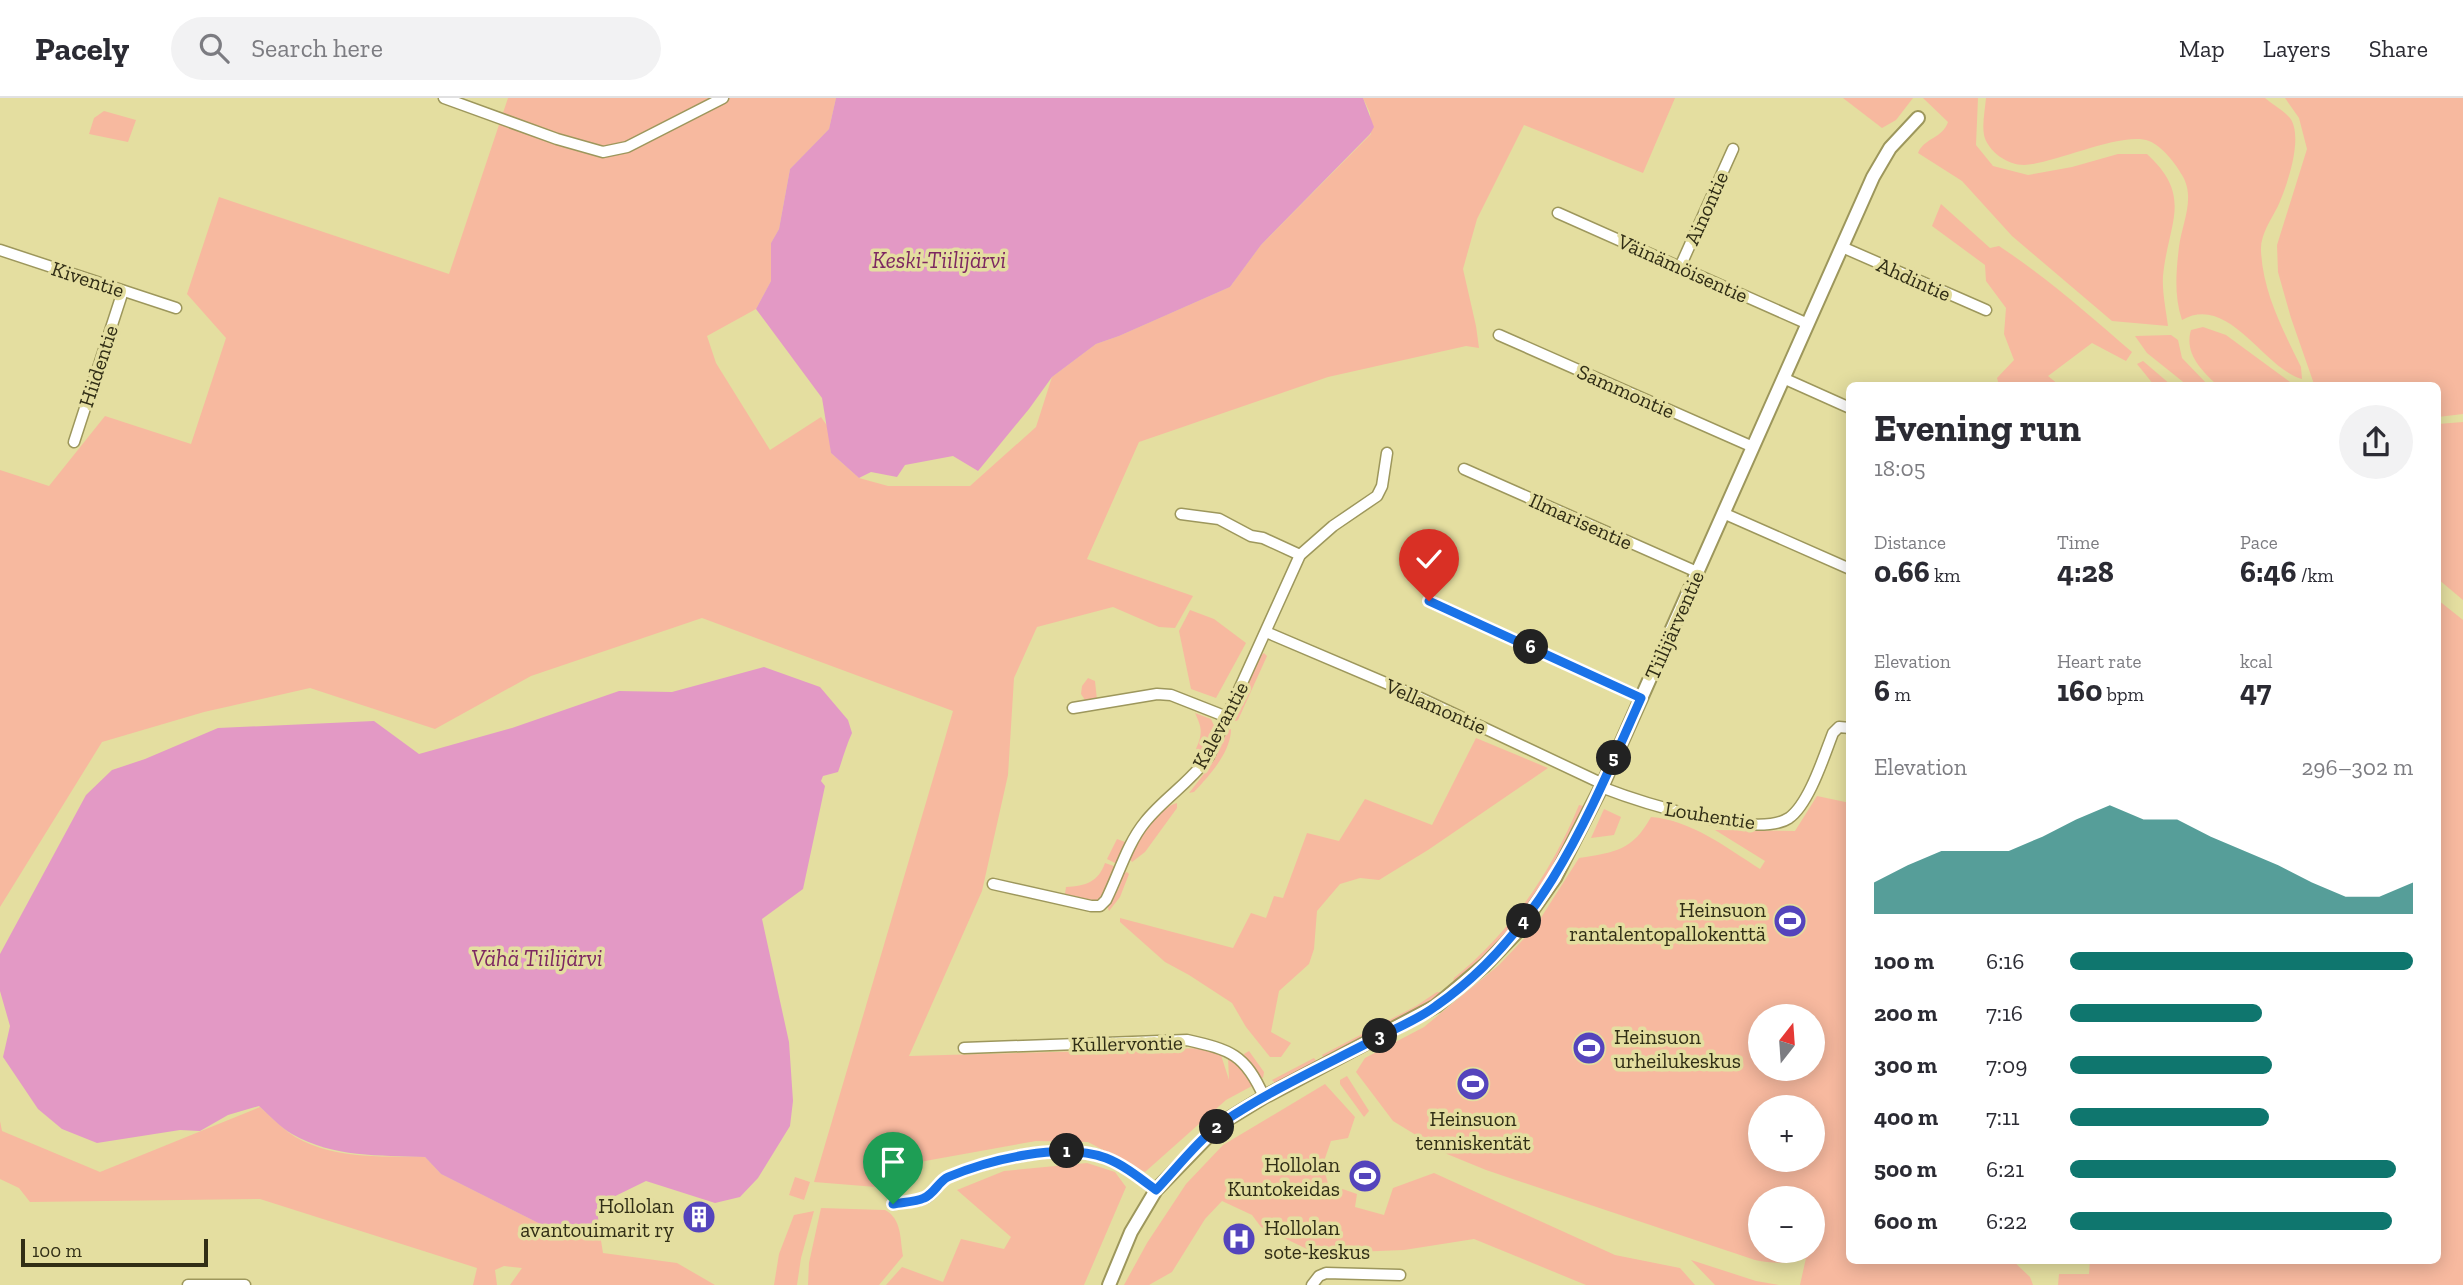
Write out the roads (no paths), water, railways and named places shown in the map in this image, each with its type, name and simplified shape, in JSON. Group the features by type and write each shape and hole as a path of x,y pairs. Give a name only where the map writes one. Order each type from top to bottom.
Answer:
{"street":[{"path":"444,98 557,139 603,152 627,147 723,98"},
{"name":"Tiilijärventie","path":"1109,1285 1131,1233 1156,1190 1220,1124 1264,1097 1436,1006 1475,974 1517,932 1555,878 1602,785 1885,155 1918,118"},
{"name":"Ainontie","path":"1680,267 1733,149"},
{"name":"Väinämöisentie","path":"1558,213 1808,324"},
{"name":"Ahdintie","path":"1842,247 1986,310"},
{"name":"Kiventie","path":"0,250 176,309"},
{"name":"Hiidentie","path":"74,442 123,291"},
{"name":"Sammontie","path":"1499,335 1753,447"},
{"path":"1783,378 1846,406"},
{"name":"Kalevantie","path":"993,884 1100,906 1107,900 1136,833 1199,770 1209,756 1300,555 1333,526 1377,496 1382,486 1387,453"},
{"name":"Ilmarisentie","path":"1464,469 1697,572"},
{"path":"1723,513 1846,567"},
{"path":"1181,514 1219,519 1251,536 1262,538 1300,555"},
{"path":"1429,601 1641,698"},
{"name":"Vellamontie","path":"1266,632 1414,695 1602,785"},
{"path":"1073,708 1157,694 1171,695 1227,717"},
{"name":"Louhentie","path":"1602,785 1642,803 1737,823 1770,824 1788,818 1801,805 1832,733 1839,727 1846,728"},
{"name":"Kullervontie","path":"964,1048 1187,1040 1222,1048 1239,1057 1264,1097"},
{"path":"893,1204 926,1198 945,1178 972,1168 1055,1151 1078,1151 1105,1158 1121,1165 1156,1190"},
{"path":"1312,1285 1319,1276 1326,1273 1400,1275"},
{"path":"188,1285 245,1285"}],"water":[{"name":"Keski-Tiilijärvi","path":"836,98 1363,98 1374,127 1261,245 1230,287 1096,344 1052,377 978,471 953,456 905,465 897,477 871,472 859,478 831,453 822,398 756,309 771,281 771,243 779,229 790,169 829,129"},
{"name":"Vähä Tiilijärvi","path":"764,667 820,687 848,720 852,733 838,772 823,776 821,781 825,786 803,889 762,919 789,1042 793,1101 790,1126 758,1178 740,1197 715,1203 646,1181 597,1205 599,1228 570,1239 441,1174 425,1157 357,1154 324,1147 292,1134 259,1106 228,1115 200,1131 180,1130 97,1143 62,1129 38,1109 3,1057 10,1026 0,991 0,954 86,795 112,770 218,728 374,721 419,754 512,728 619,691 672,692"}],"place":[{"name":"Heinsuon rantalentopallokenttä","path":"1790,921"},
{"name":"Heinsuon urheilukeskus","path":"1589,1048"},
{"name":"Heinsuon tenniskentät","path":"1473,1084"},
{"name":"Hollolan Kuntokeidas","path":"1365,1176"},
{"name":"Hollolan avantouimarit ry","path":"699,1217"},
{"name":"Hollolan sote-keskus","path":"1239,1239"}]}
